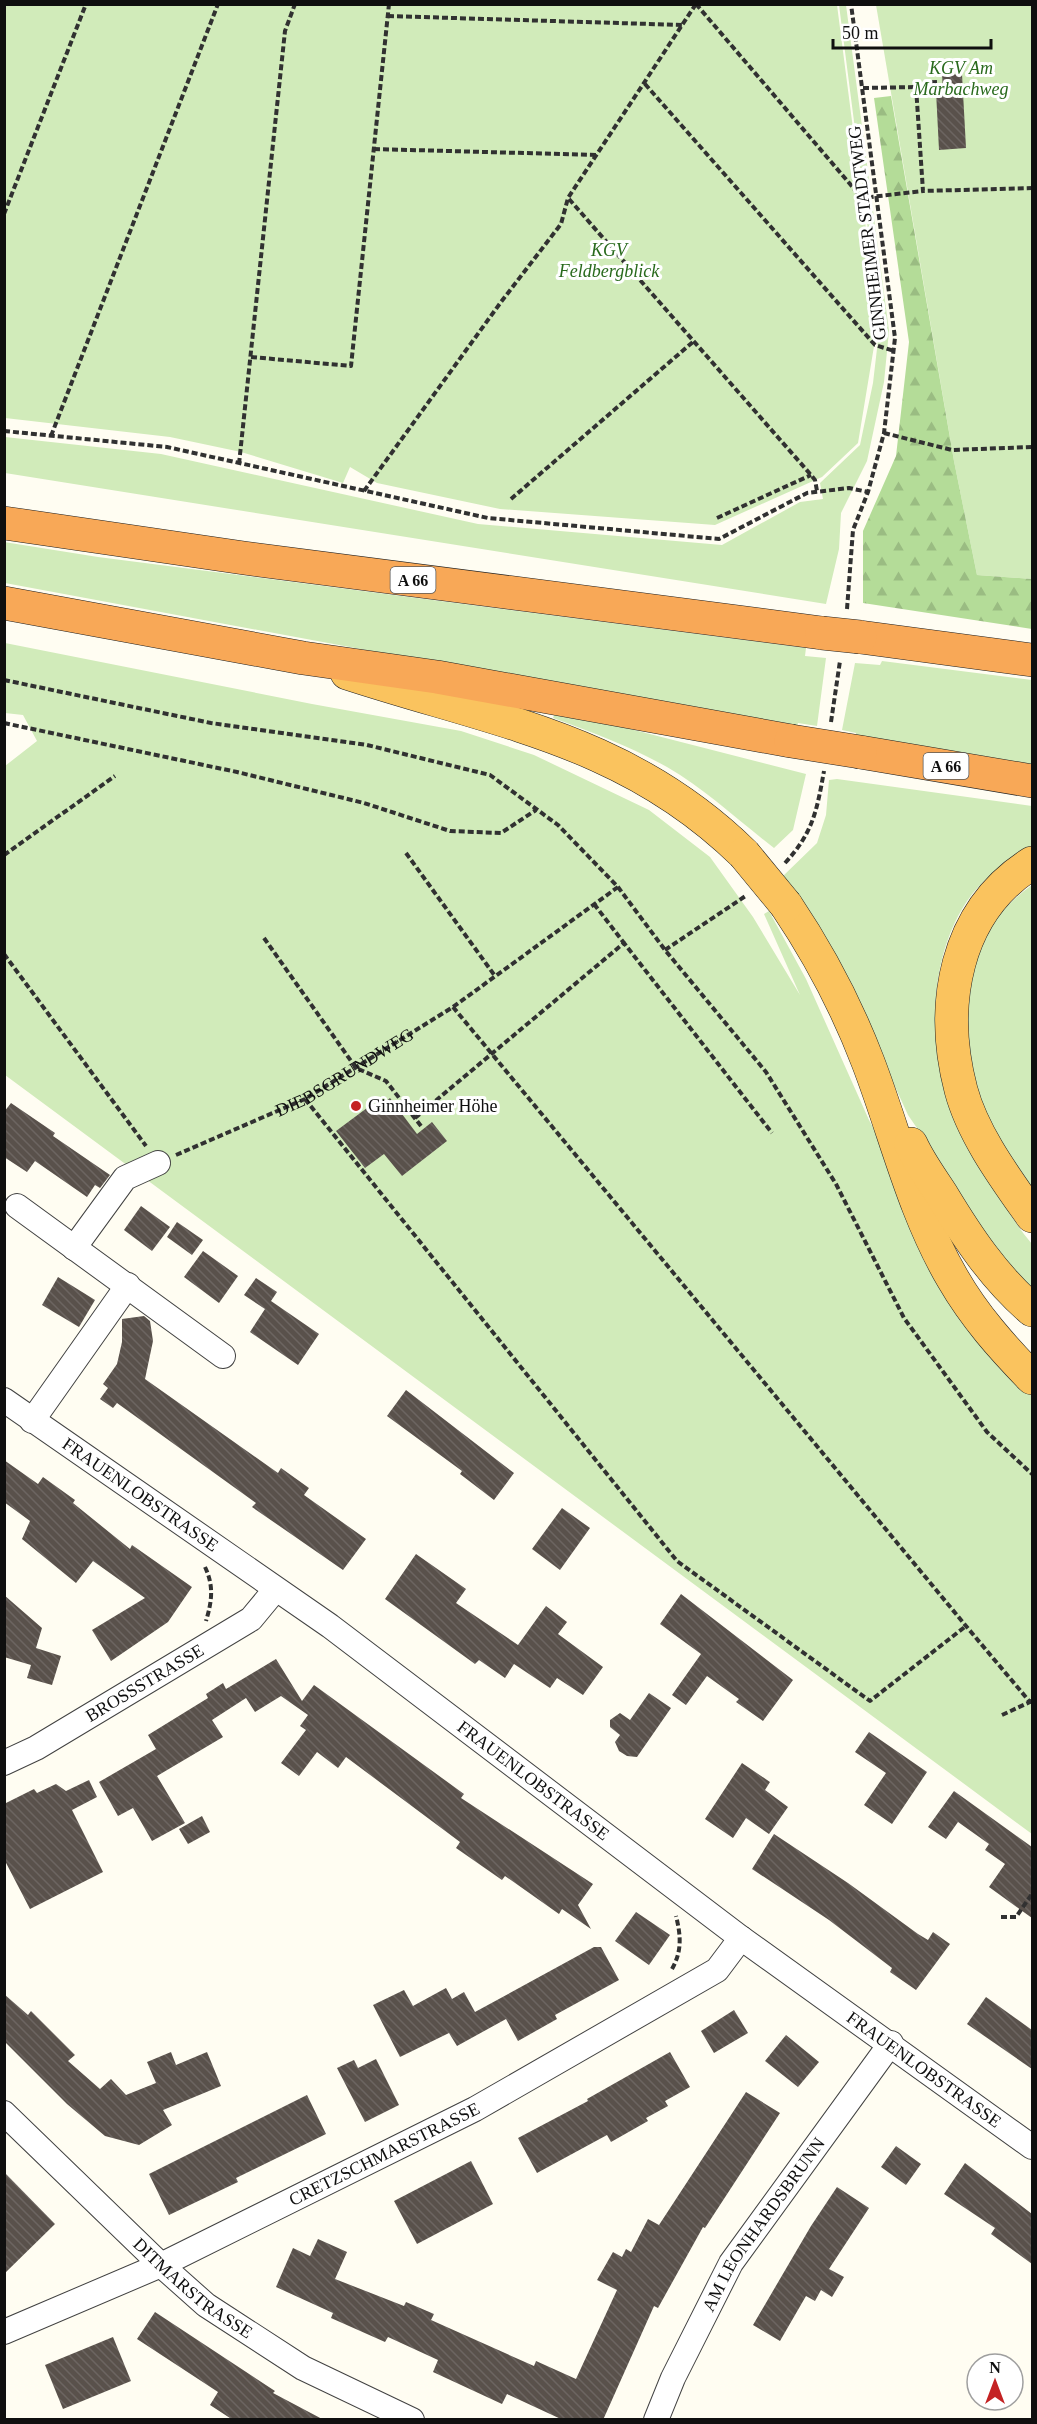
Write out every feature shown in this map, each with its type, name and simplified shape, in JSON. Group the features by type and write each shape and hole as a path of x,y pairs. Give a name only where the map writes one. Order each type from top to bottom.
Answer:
{"highway":[{"name":"A 66","path":"4,523 256,559 1032,660"},
{"name":"A 66","path":"4,603 303,658 437,677 791,741 1032,781"},
{"path":"303,658 424,698 547,733 601,755 686,803 744,854 786,905 827,972 868,1062 913,1148 967,1236 1005,1286 1032,1310"},
{"path":"1032,863 1018,872 981,914 961,950 952,994 951,1034 961,1091 988,1150 1032,1216"},
{"path":"868,1062 924,1221 952,1279 988,1333 1032,1378"}],"street":[{"path":"74,1248 125,1178 158,1163"},
{"path":"17,1206 223,1356"},
{"path":"32,1421 128,1285"},
{"name":"FRAUENLOBSTRASSE","path":"4,1400 330,1626 741,1938 891,2043 1032,2147"},
{"name":"BROSSSTRASSE","path":"4,1762 36,1748 251,1619 275,1590"},
{"name":"CRETZSCHMARSTRASSE","path":"4,2332 161,2265 476,2109 717,1970 741,1938"},
{"name":"AM LEONHARDSBRUNN","path":"656,2420 673,2378 731,2263 891,2043"},
{"name":"DITMARSTRASSE","path":"4,2113 161,2265 206,2305 303,2368 411,2420"}],"path":[{"path":"4,214 86,4"},
{"path":"51,436 218,4"},
{"path":"239,464 285,31 295,4"},
{"path":"251,357 351,366 389,4"},
{"path":"364,491 501,302 561,224 568,198 696,4 862,198 923,191 1032,188"},
{"name":"GINNHEIMER STADTWEG","path":"817,491 849,488 868,492 884,433 895,338 851,4"},
{"path":"388,16 683,25"},
{"path":"863,88 916,87 919,83 937,82"},
{"path":"645,84 875,345 894,351"},
{"path":"916,87 923,191"},
{"path":"374,149 597,155"},
{"path":"4,431 167,447 488,518 719,539 807,492 817,491 815,480 811,475 568,198"},
{"path":"511,498 693,341"},
{"path":"884,433 952,450 1032,447"},
{"path":"717,518 811,475"},
{"path":"4,680 211,723 367,745 468,769 490,775 558,825 618,887 665,950 766,1072 836,1184 904,1318 987,1432 1032,1474"},
{"path":"4,723 237,772 364,803 450,831 501,833 536,810"},
{"path":"4,855 115,776"},
{"path":"406,853 495,976"},
{"name":"DIEBSGRUNDWEG","path":"158,1163 305,1100 453,1007 618,887"},
{"path":"594,904 772,1132"},
{"path":"264,938 356,1068 386,1081 421,1126"},
{"path":"415,1118 624,943"},
{"path":"4,954 158,1163"},
{"path":"453,1007 966,1626 1031,1701 1002,1715"},
{"path":"305,1100 677,1561 870,1701 966,1626"},
{"path":"204,1564 211,1579 212,1593 204,1627"},
{"path":"1001,1917 1016,1917 1032,1894"},
{"path":"669,1974 680,1950 675,1915 670,1908"}],"green space":[{"name":"KGV Feldbergblick","path":"4,5 837,5 878,322 858,443 822,477 715,525 500,509 377,483 350,467 343,483 241,452 170,437 5,418"},
{"path":"839,5 846,5 889,331 884,382 867,461 841,513 839,549 826,604 5,473 5,437 161,454 478,524 722,545 800,502 823,499 820,483 860,445 873,383 880,323"},
{"name":"KGV Am Marbachweg","path":"876,5 1032,5 1032,579 977,575 954,461"},
{"path":"891,96 954,461 977,575 1032,579 1032,629 863,603 863,531 896,456 909,342 874,98"},
{"path":"4,542 98,557 806,648 805,656 826,658 817,726 798,723 796,730 5,583"},
{"path":"5,643 461,731 534,755 649,810 710,857 753,917 800,995 764,914 769,911 806,979 869,1120 995,1355 1032,1396 1032,1834 5,1075 5,766 37,741 23,715 5,713"},
{"path":"882,661 1032,680 1032,769 856,741 856,733 842,730 855,663 880,665"},
{"path":"556,710 806,774 793,830 774,848 708,795 667,767 625,746 553,718"},
{"path":"837,779 1032,806 1032,846 984,881 968,900 955,922 939,972 936,1025 938,1051 950,1089 997,1191 1032,1244 1032,1295 962,1207 932,1150 908,1115 864,1019 782,877 817,843 826,815 829,780"},
{"path":"1032,885 1032,1191 999,1139 979,1097 971,1069 967,998 976,955 985,936 997,918"}],"building":[{"path":"962,74 966,148 939,150 936,91 943,90 942,75"},
{"path":"390,1098 417,1134 432,1122 447,1141 402,1176 384,1154 365,1168 336,1131 371,1105 375,1110"},
{"path":"11,1103 55,1133 53,1136 110,1175 100,1188 95,1185 87,1197 35,1161 27,1172 4,1157 4,1112"},
{"path":"141,1206 170,1227 152,1251 124,1230"},
{"path":"177,1222 203,1240 192,1255 167,1237"},
{"path":"203,1251 238,1276 219,1303 184,1277"},
{"path":"58,1277 95,1300 79,1327 42,1305"},
{"path":"256,1278 277,1292 271,1301 319,1334 298,1365 250,1332 265,1309 244,1295"},
{"path":"144,1316 150,1321 153,1341 145,1379 278,1473 281,1468 309,1488 304,1495 366,1539 343,1570 252,1507 256,1503 117,1403 113,1408 100,1399 108,1388 103,1384 117,1364 122,1342 122,1319"},
{"path":"406,1390 514,1473 494,1500 460,1474 462,1471 387,1416"},
{"path":"4,1460 38,1484 43,1477 75,1500 73,1503 130,1549 132,1545 192,1587 168,1622 111,1661 92,1630 145,1598 93,1561 76,1583 22,1539 30,1521 4,1502"},
{"path":"562,1508 590,1528 560,1570 532,1549"},
{"path":"416,1554 466,1589 456,1603 518,1645 546,1606 567,1622 558,1634 603,1667 583,1695 557,1678 550,1688 514,1664 505,1678 479,1660 475,1664 385,1599"},
{"path":"681,1594 793,1680 763,1721 736,1702 739,1699 707,1676 686,1705 672,1695 701,1654 660,1624"},
{"path":"4,1595 42,1628 36,1648 61,1656 52,1685 27,1678 31,1665 4,1657"},
{"path":"276,1659 302,1701 314,1685 464,1794 461,1798 593,1884 578,1905 591,1929 562,1909 559,1914 505,1876 502,1880 456,1848 460,1842 346,1757 338,1768 317,1752 299,1776 281,1763 306,1730 300,1726 308,1715 281,1696 255,1712 246,1698 212,1720 223,1737 157,1776 185,1823 152,1841 133,1808 118,1816 99,1782 156,1749 148,1735 208,1698 206,1694 223,1683 226,1689"},
{"path":"649,1693 671,1708 637,1757 627,1756 619,1751 615,1742 620,1735 610,1727 610,1720 620,1713 630,1720"},
{"path":"869,1732 927,1772 892,1824 864,1805 886,1773 855,1752"},
{"path":"742,1763 770,1782 765,1790 788,1807 769,1834 746,1818 733,1838 705,1819"},
{"path":"89,1780 97,1797 72,1810 103,1872 30,1909 4,1859 4,1804 34,1789 37,1793 56,1784 66,1791"},
{"path":"954,1791 1032,1847 1032,1918 989,1887 1005,1864 985,1850 989,1844 958,1822 946,1839 928,1827"},
{"path":"202,1816 210,1832 188,1844 179,1829"},
{"path":"774,1834 848,1883 918,1934 928,1940 933,1932 950,1944 916,1990 890,1972 892,1968 829,1920 752,1869"},
{"path":"636,1912 670,1935 649,1965 615,1941"},
{"path":"594,1947 601,1947 619,1980 555,2015 557,2019 518,2041 506,2019 457,2046 449,2033 400,2057 373,2005 404,1990 413,2006 446,1988 452,1999 464,1992 475,2012"},
{"path":"4,1994 28,2015 31,2011 75,2055 68,2061 100,2089 111,2079 126,2095 156,2083 147,2062 171,2052 176,2065 207,2052 221,2086 163,2110 172,2125 139,2145 105,2136 67,2104 4,2041"},
{"path":"986,1997 1032,2030 1032,2069 967,2024"},
{"path":"734,2010 748,2033 714,2053 701,2031"},
{"path":"786,2035 819,2062 798,2087 765,2061"},
{"path":"670,2052 690,2087 665,2101 668,2106 646,2118 648,2121 611,2142 607,2135 537,2173 518,2138 588,2101 587,2099"},
{"path":"376,2059 399,2105 365,2122 337,2068 354,2060 358,2068"},
{"path":"746,2092 780,2113 705,2228 703,2227 658,2308 654,2306 603,2420 563,2420 507,2394 502,2404 433,2372 438,2360 388,2337 385,2342 331,2318 333,2313 276,2287 293,2248 310,2256 318,2239 347,2252 335,2279 404,2306 406,2302 434,2314 431,2320 534,2366 536,2361 576,2379 617,2290 597,2280 613,2252 622,2257 626,2249 631,2252 648,2219 659,2225"},
{"path":"307,2095 326,2134 236,2178 238,2182 169,2215 149,2174"},
{"path":"896,2146 921,2164 906,2185 881,2167"},
{"path":"471,2161 493,2204 417,2244 394,2201"},
{"path":"965,2163 1032,2214 1032,2264 991,2234 995,2228 944,2194"},
{"path":"4,2172 55,2224 4,2274"},
{"path":"837,2187 869,2208 829,2269 844,2277 832,2297 821,2290 815,2301 806,2296 780,2341 753,2325 811,2226"},
{"path":"155,2312 275,2391 273,2393 324,2420 233,2420 210,2405 218,2392 137,2339"},
{"path":"113,2337 131,2381 63,2409 45,2365"}],"place":[{"name":"Ginnheimer Höhe","path":"356,1106"}]}
